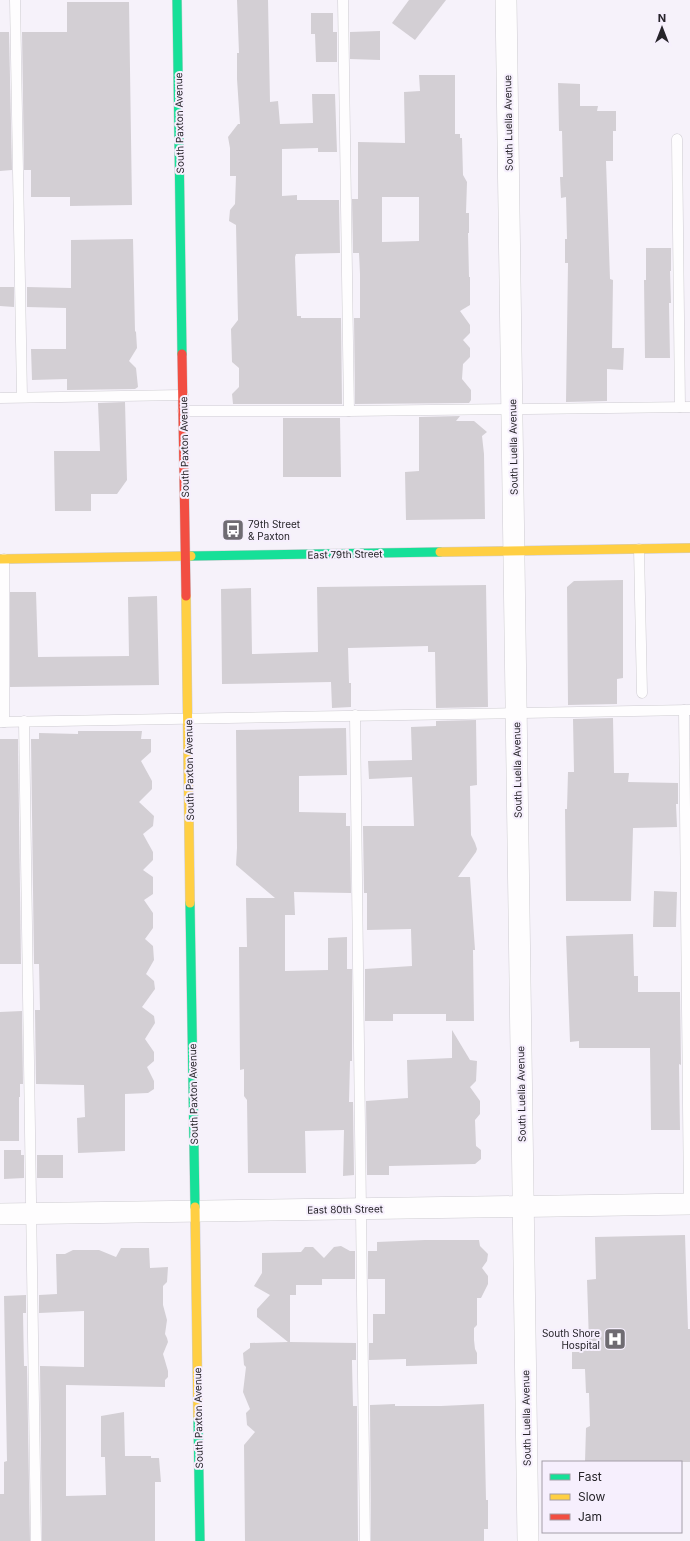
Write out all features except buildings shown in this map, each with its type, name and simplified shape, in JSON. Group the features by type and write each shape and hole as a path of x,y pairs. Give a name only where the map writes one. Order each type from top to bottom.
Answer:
{"street":[{"name":"South Paxton Avenue","path":"177,0 200,1541"},
{"name":"South Luella Avenue","path":"506,0 528,1541"},
{"name":"East 79th Street","path":"2,559 690,548"},
{"name":"East 80th Street","path":"0,1214 689,1204"}],"lane":[{"path":"15,0 22,397"},
{"path":"343,0 349,411"},
{"path":"183,411 349,411 685,407 677,140"},
{"path":"0,398 183,395"},
{"path":"639,549 642,693"},
{"path":"2,559 2,722 687,710 689,1204"},
{"path":"355,716 364,1541"},
{"path":"24,721 36,1541"}],"traffic: fast":[{"path":"177,0 182,354"},
{"path":"191,556 440,552"},
{"path":"190,903 195,1207"},
{"path":"198,1418 200,1541"}],"traffic: slow":[{"path":"440,552 690,548"},
{"path":"0,559 191,556"},
{"path":"186,596 190,903"},
{"path":"195,1207 198,1418"}],"traffic: jam":[{"path":"182,354 186,596"}],"place":[{"name":"79th Street & Paxton","path":"233,530"},
{"name":"South Shore Hospital","path":"615,1339"}]}
